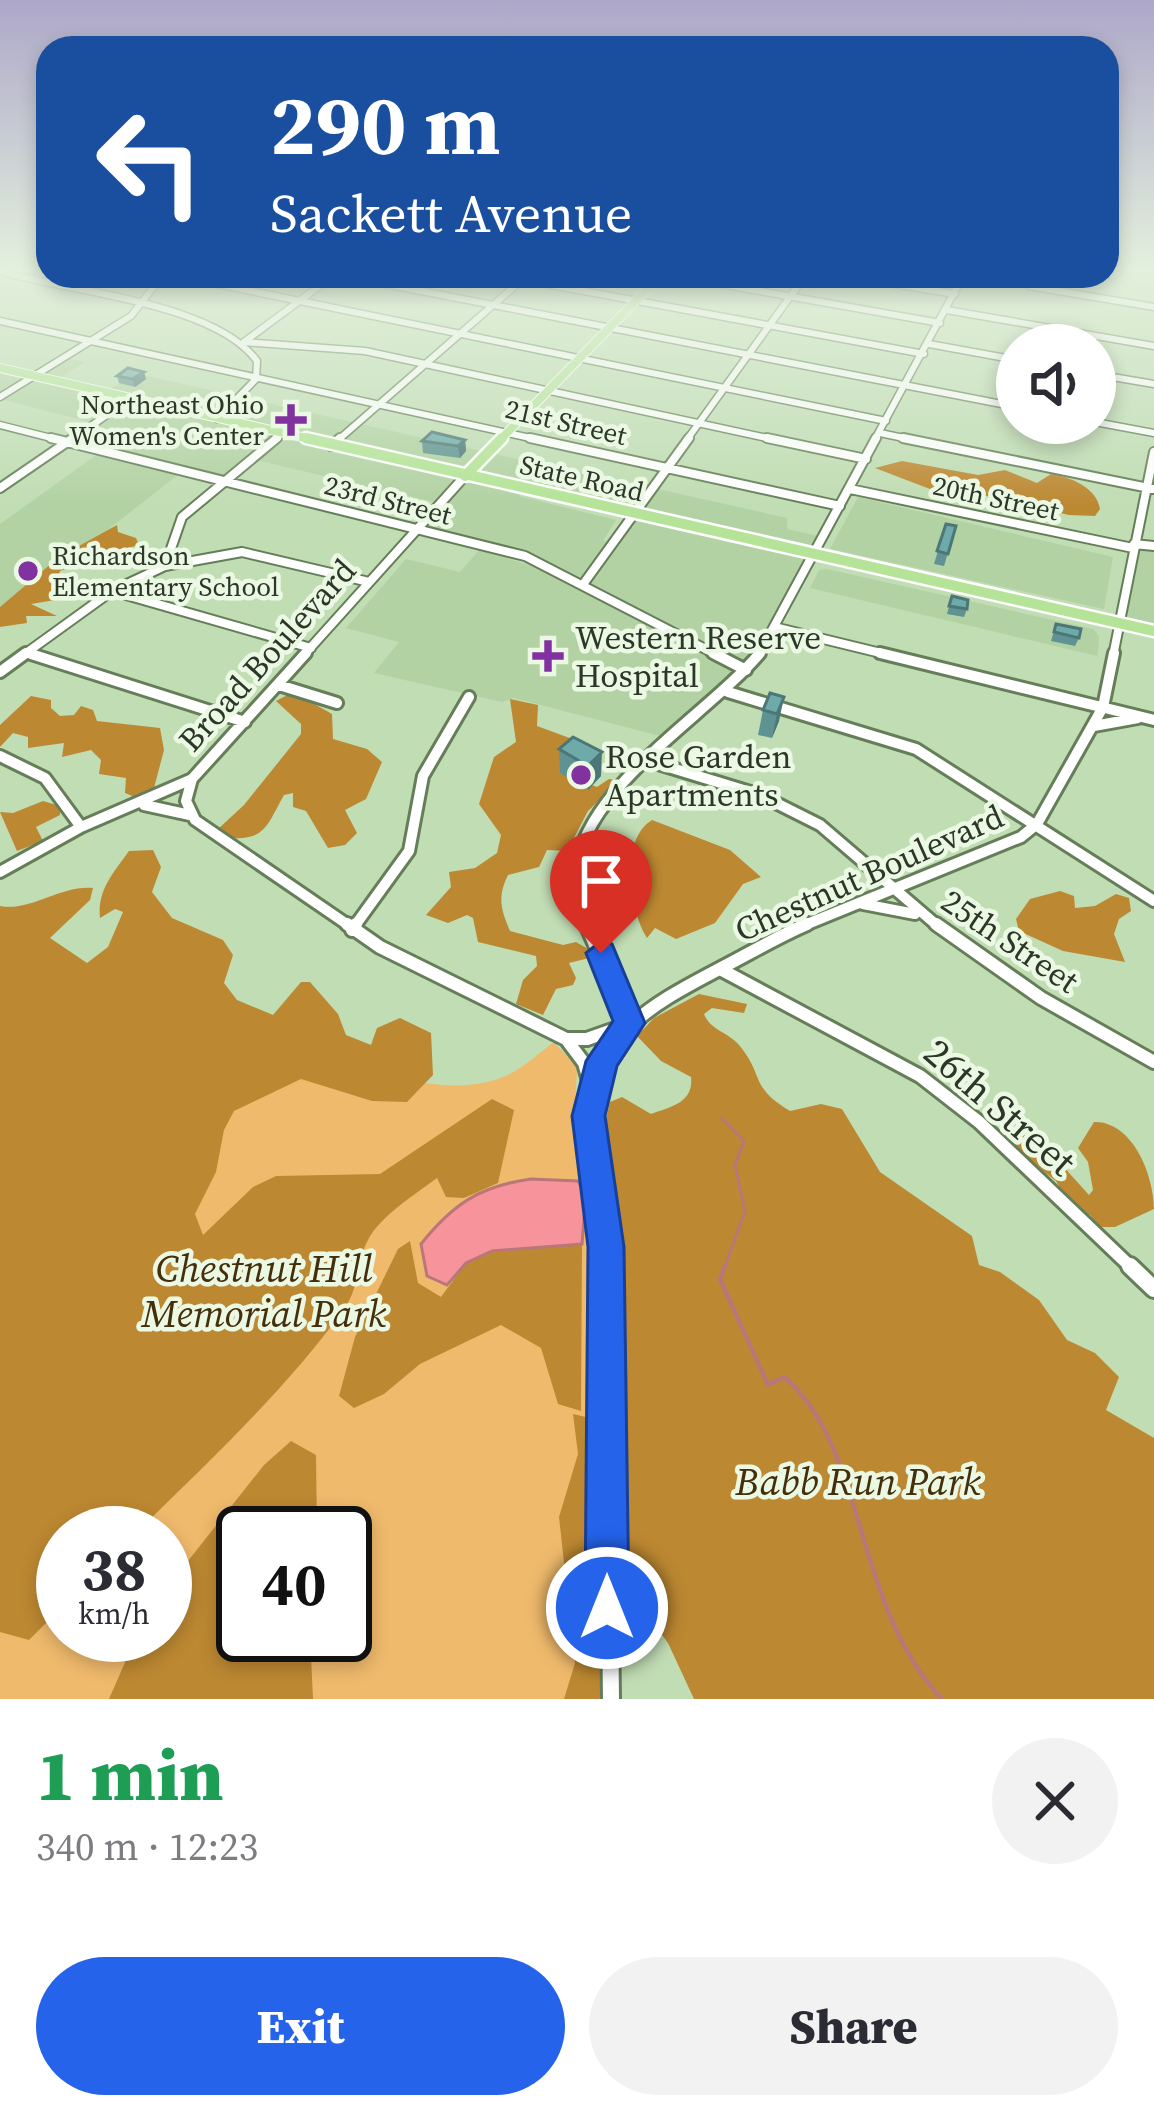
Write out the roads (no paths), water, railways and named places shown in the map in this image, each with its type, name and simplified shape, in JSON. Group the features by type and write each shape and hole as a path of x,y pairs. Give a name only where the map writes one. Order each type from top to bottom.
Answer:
{"main road":[{"name":"Broad Boulevard","path":"465,476 587,347"},
{"name":"State Road","path":"0,368 1154,631"}],"street":[{"path":"0,397 82,347"},
{"name":"21st Street","path":"118,347 840,506"},
{"path":"217,419 255,380 257,361 248,347"},
{"path":"341,347 866,459"},
{"path":"332,446 444,347"},
{"path":"521,347 886,422"},
{"path":"697,347 996,403"},
{"path":"584,583 753,347"},
{"path":"888,347 924,354"},
{"path":"629,1023 577,890 576,857 592,818 746,670 927,347"},
{"path":"947,347 996,356"},
{"path":"1116,378 1154,384"},
{"path":"1,487 130,399"},
{"name":"23rd Street","path":"0,425 525,556 746,670"},
{"path":"1116,426 1154,433"},
{"path":"880,433 1150,488"},
{"path":"165,566 178,522 281,434"},
{"name":"Chestnut Boulevard","path":"629,1023 720,969 860,903 1021,837 1037,824 1103,706 1154,452"},
{"name":"Broad Boulevard","path":"0,872 81,826 140,805 192,778 465,476"},
{"name":"20th Street","path":"850,489 1134,546 1154,546"},
{"path":"0,672 32,655 112,591 165,566 209,554 242,552 369,582"},
{"path":"112,591 311,648"},
{"path":"774,627 1150,719"},
{"path":"32,655 244,722"},
{"path":"279,685 337,703"},
{"path":"728,692 893,739 1153,899"},
{"path":"352,930 410,851 423,776 469,697"},
{"path":"1094,726 1150,719"},
{"path":"0,756 45,778 81,826"},
{"name":"25th Street","path":"652,762 800,813 852,849 928,920 1041,998 1154,1062"},
{"path":"191,815 186,801 192,778"},
{"path":"140,805 191,815 352,930 566,1039 584,1063 592,1090"},
{"path":"860,903 928,920"},
{"name":"26th Street","path":"720,969 853,1036 933,1085 1154,1289"},
{"path":"566,1039 587,1039 629,1023"},
{"path":"611,1699 608,1301 603,1215 589,1135 592,1090 607,1053 629,1023"}],"waterway":[{"path":"722,1118 744,1141 735,1165 745,1211 724,1269"},
{"path":"725,1266 720,1279 768,1385 784,1377 811,1407 831,1444 891,1619 913,1661 942,1699"}],"place":[{"name":"Northeast Ohio Women's Center","path":"291,420"},
{"name":"Richardson Elementary School","path":"28,571"},
{"name":"Western Reserve Hospital","path":"548,656"},
{"name":"Rose Garden Apartments","path":"581,775"}],"park label":[{"name":"Chestnut Hill Memorial Park","path":"264,1290"},
{"name":"Babb Run Park","path":"858,1481"}]}
